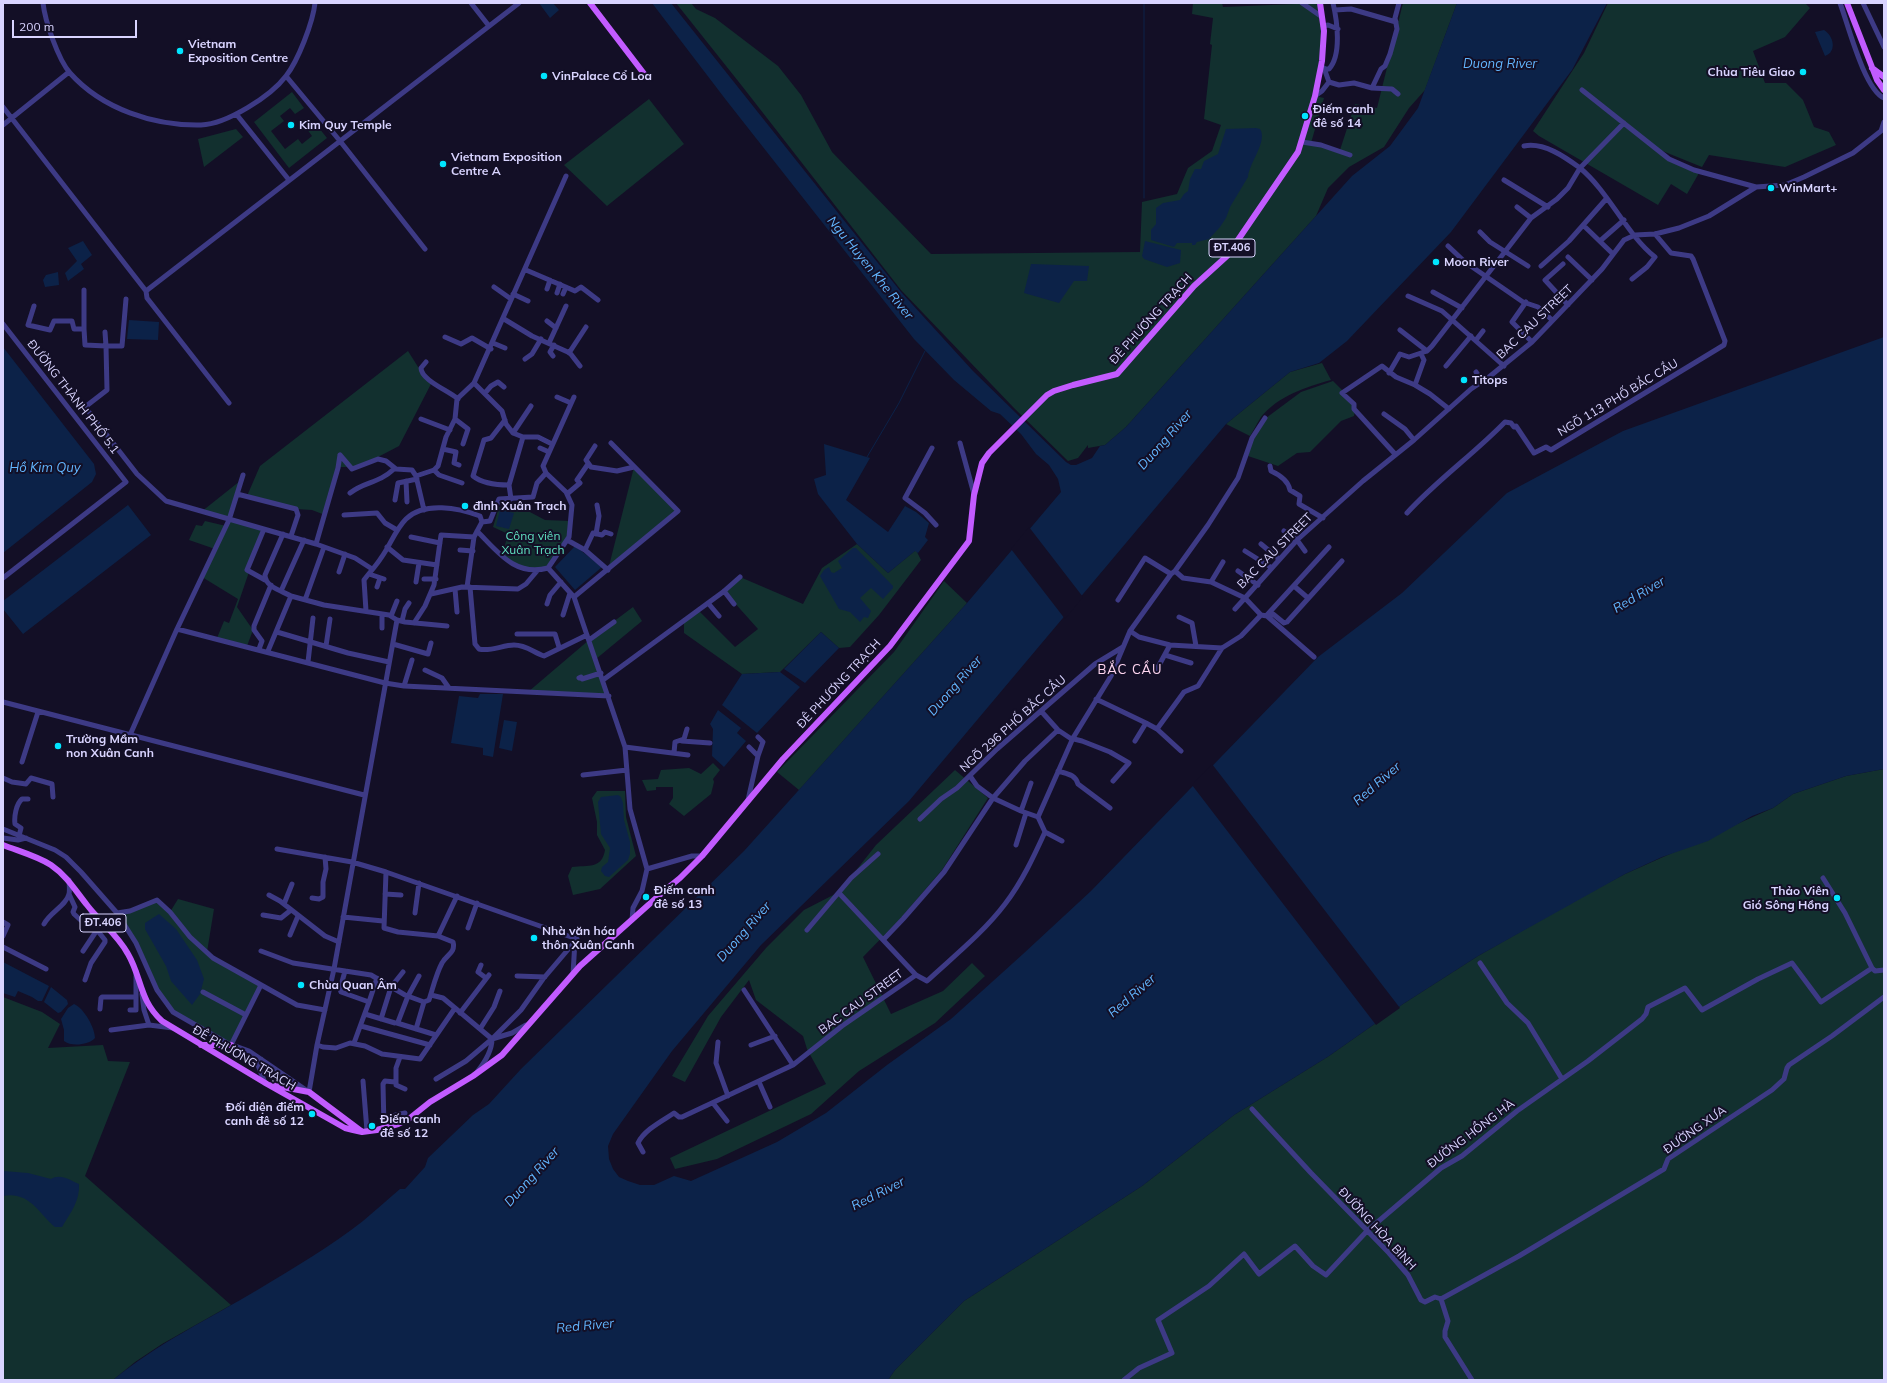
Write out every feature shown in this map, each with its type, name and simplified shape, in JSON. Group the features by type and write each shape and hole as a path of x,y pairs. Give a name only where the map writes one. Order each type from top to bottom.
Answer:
{"main road":[{"path":"590,3 645,75"},
{"name":"ĐÊ PHƯƠNG TRẠCH","path":"173,1028 266,1084 345,1128 365,1131 398,1124 410,1118 430,1102 473,1076 502,1055 573,974 680,878 702,856 783,759 890,646 969,541 974,495 982,463 988,453 1047,395 1054,391 1117,374 1194,286 1227,256 1298,152 1302,142 1315,96 1322,61 1323,26 1320,3"},
{"path":"1847,3 1878,84 1884,90"},
{"path":"1872,68 1884,77"},
{"name":"ĐT.406","path":"3,845 49,864 70,880 90,909 125,949 136,971 142,994 153,1013 173,1028"},
{"path":"200,1045 232,1045"},
{"path":"266,1084 309,1092 365,1131"}],"street":[{"path":"44,3 48,29 69,72 109,105 155,120 202,125 237,115 258,100 286,76 309,29 315,3"},
{"path":"471,3 489,26"},
{"path":"146,291 519,3"},
{"path":"1302,3 1322,17"},
{"path":"1325,69 1329,69 1335,58 1338,29 1333,3"},
{"path":"1372,88 1390,54 1397,29 1395,18 1399,3"},
{"path":"1840,3 1867,78 1877,93 1884,98"},
{"path":"1863,3 1884,47"},
{"path":"1335,10 1351,9 1396,22"},
{"path":"1323,26 1328,25 1338,29"},
{"path":"1322,61 1329,82"},
{"path":"3,125 69,72"},
{"path":"286,76 340,141 425,249"},
{"path":"1329,82 1338,84 1354,83 1372,88 1392,89 1398,94"},
{"path":"1315,96 1322,91 1329,82"},
{"path":"1582,90 1669,159 1694,170 1756,187 1785,185 1804,178 1853,153 1882,133 1884,122"},
{"path":"3,107 146,291 147,298 229,403"},
{"path":"237,115 289,180"},
{"path":"1389,373 1400,354 1409,357 1427,351 1506,252 1531,218 1548,207 1568,188 1580,168 1624,123"},
{"path":"1302,142 1321,145 1350,155"},
{"path":"1524,146 1529,145 1542,147 1558,153 1580,168 1607,198 1646,250 1655,256 1647,267 1632,279"},
{"path":"395,500 398,483 417,478 434,470 438,466 450,430 455,420 458,399 474,382 491,349 512,297 526,270 566,176"},
{"path":"1504,180 1548,207"},
{"path":"1635,235 1654,234 1679,228 1709,216 1756,187"},
{"path":"1541,266 1569,241 1607,198"},
{"path":"1518,207 1531,218"},
{"path":"1600,241 1624,220"},
{"path":"1583,225 1613,254"},
{"path":"1480,232 1490,242 1528,266"},
{"name":"NGÕ 113 PHỐ BẮC CẦU","path":"1407,513 1444,477 1481,447 1505,422 1511,423 1514,427 1516,426 1534,453 1546,447 1551,450 1724,345 1725,342 1693,259 1691,256 1682,256 1671,253 1654,234"},
{"name":"BAC CAU STREET","path":"1118,600 1145,558 1183,578 1211,582 1245,598 1297,540 1395,454 1414,440 1482,381 1504,366 1532,342 1592,280 1624,240 1635,235"},
{"path":"1448,246 1465,262 1523,302 1538,307 1552,320"},
{"path":"1568,257 1592,280"},
{"path":"1563,264 1545,280 1568,305"},
{"path":"526,270 576,291 581,288 598,300"},
{"path":"547,289 550,280"},
{"path":"557,293 560,284"},
{"path":"494,287 512,297 528,301"},
{"path":"563,294 566,287"},
{"path":"84,290 85,345 122,346 126,299"},
{"path":"1432,292 1462,308"},
{"path":"1408,296 1442,310 1504,366"},
{"path":"1526,302 1512,322 1532,342"},
{"path":"34,306 28,325 50,330 54,321 72,321 74,329 84,329"},
{"path":"553,356 550,352 556,328 566,306"},
{"path":"504,319 568,353 580,366"},
{"path":"547,321 556,328"},
{"name":"ĐƯỜNG THÀNH PHỐ 5.1","path":"3,324 126,482 3,578"},
{"path":"568,353 586,327"},
{"path":"1400,330 1427,351"},
{"path":"1476,340 1483,331"},
{"path":"106,332 107,390 85,407 137,474 166,501 229,520 291,536 355,558 371,572 382,578 377,587"},
{"path":"1446,366 1471,336"},
{"path":"445,337 461,344 472,338 491,349"},
{"path":"525,359 532,354 541,340"},
{"path":"493,342 505,348"},
{"path":"1415,385 1424,360 1421,354"},
{"path":"426,362 421,368 422,373 436,386 458,399"},
{"path":"1395,454 1354,409 1354,404 1342,393 1382,366 1396,378 1415,385 1430,394 1449,409"},
{"path":"1476,372 1482,381"},
{"path":"474,382 502,411 506,424 513,433 523,437 538,438 552,444"},
{"path":"485,393 498,382 504,387"},
{"path":"557,397 570,403"},
{"path":"477,531 506,560 524,569 537,571 548,568 569,537 572,505 567,494 546,473 543,466 574,397"},
{"path":"513,433 531,406"},
{"path":"1384,414 1405,429 1414,440"},
{"path":"1038,817 1073,738 1111,676 1130,631 1208,525 1238,478 1252,438 1265,418"},
{"path":"421,419 450,430"},
{"path":"455,420 468,429 462,444"},
{"path":"505,420 492,438 484,440 473,476 489,483 509,485"},
{"path":"511,499 509,485 523,437"},
{"path":"960,443 974,495"},
{"path":"574,597 678,511 611,444"},
{"path":"567,494 580,483 577,480 588,464 587,458 595,446"},
{"path":"540,448 549,452"},
{"path":"932,448 905,498 925,513 936,525"},
{"path":"443,449 456,452 454,463 460,465"},
{"path":"316,544 338,468 340,456 348,466 355,469 378,459 386,461 394,468 411,469 417,478 424,510"},
{"path":"588,464 597,469 607,470 634,467"},
{"path":"338,468 348,466"},
{"path":"1270,466 1271,470 1281,476 1289,484 1290,490 1300,496 1299,504 1323,518"},
{"path":"350,492 360,486 383,478 394,468"},
{"path":"434,470 439,475 462,483"},
{"path":"482,522 490,522 499,499 533,497 537,482 546,473"},
{"path":"130,735 177,629 229,520 243,475"},
{"path":"406,481 406,502"},
{"path":"237,494 296,509 298,515 291,536"},
{"path":"596,534 599,516 597,504"},
{"path":"366,611 364,580 371,572 397,530 409,516 424,510 447,507 467,511 480,516 482,522 474,537 469,587 475,644 479,649 486,650 513,645 522,646 544,656 559,647 588,637 614,622"},
{"path":"344,515 377,513 385,523 397,530"},
{"path":"264,529 248,570 291,596 339,608 391,616 400,621 447,626"},
{"path":"585,550 592,535 602,535 605,532 611,534"},
{"path":"1284,532 1297,540 1305,551"},
{"path":"265,580 265,575 283,534"},
{"path":"414,623 431,594 436,579 442,535 474,537"},
{"path":"411,537 440,543"},
{"path":"282,591 304,540"},
{"path":"567,540 585,550 608,570"},
{"path":"1261,544 1279,559"},
{"path":"305,600 324,547"},
{"path":"387,547 403,560 437,565"},
{"path":"1157,729 1184,692 1198,686 1222,648 1241,636 1265,616 1329,547"},
{"path":"460,550 472,551"},
{"path":"1245,551 1272,568"},
{"path":"339,572 345,554"},
{"path":"1265,616 1273,614 1284,623 1287,622 1342,561"},
{"path":"1211,582 1223,562"},
{"path":"416,582 419,563"},
{"path":"548,568 574,597 609,696 625,747 630,809 646,870 642,891 633,908 632,921"},
{"path":"431,594 469,587 518,589 526,584 537,571"},
{"path":"1238,571 1258,585"},
{"path":"603,680 724,591 740,577"},
{"path":"424,579 436,579"},
{"path":"547,604 550,595 561,582"},
{"path":"260,649 262,641 256,634 254,626 271,585"},
{"path":"1294,586 1308,598"},
{"path":"455,589 457,612"},
{"path":"724,591 734,604"},
{"path":"563,615 570,593"},
{"path":"268,651 291,596"},
{"path":"1235,609 1245,598 1314,657"},
{"path":"391,616 397,601"},
{"path":"3,829 55,850 66,857 81,872 117,913 136,943 157,990 173,1012 232,1045 249,1051 309,1092 317,1045 334,969 392,644 400,621 409,603"},
{"path":"708,603 718,616"},
{"path":"382,614 382,628"},
{"path":"1179,617 1192,623 1196,646"},
{"path":"308,662 312,618"},
{"path":"326,646 330,619"},
{"path":"177,629 268,651 385,683 404,686 609,696"},
{"path":"1130,631 1139,637 1170,645 1222,648"},
{"path":"276,632 389,662"},
{"path":"517,634 554,634 559,647"},
{"path":"392,644 428,654 431,643"},
{"path":"1157,669 1170,645"},
{"name":"NGÕ 296 PHỐ BẮC CẦU","path":"920,819 941,799 953,792 1041,711 1096,664 1123,647"},
{"path":"1165,655 1191,663"},
{"path":"404,686 412,660"},
{"path":"426,670 442,678 449,688"},
{"path":"578,678 581,677 582,679 601,673"},
{"path":"1096,699 1157,729 1181,750"},
{"path":"3,702 364,795"},
{"path":"1041,711 1058,730 1073,738 1110,752 1129,763 1113,781"},
{"path":"22,762 38,712"},
{"path":"1135,741 1146,723"},
{"path":"682,741 684,740 686,729"},
{"path":"884,939 903,920 944,872 993,798 1025,761 1058,730"},
{"path":"748,800 758,756 763,744 758,737"},
{"path":"674,753 675,742 710,743"},
{"path":"625,747 688,754"},
{"path":"749,747 758,756"},
{"path":"583,775 627,770"},
{"path":"1058,771 1075,777 1078,784 1110,808"},
{"path":"970,776 977,786 993,798 1038,817 1045,832 1062,841"},
{"path":"3,778 26,784 30,778 52,784 53,797"},
{"path":"1016,845 1031,783"},
{"path":"19,836 21,828 15,824 14,820 19,802 22,799 28,799"},
{"name":"BAC CAU STREET","path":"643,1152 638,1143 646,1132 674,1113 679,1117 682,1117 793,1065 842,1026 916,975 927,981 995,917 1016,889 1045,832"},
{"path":"3,838 18,840 26,838"},
{"path":"277,849 352,862 386,872 577,939 575,941 573,974"},
{"path":"807,930 851,878 878,854"},
{"path":"646,870 692,856 702,856"},
{"path":"312,898 319,899 323,897 323,882 326,869 325,857"},
{"path":"261,951 293,963 345,971 358,971 377,978 408,996 424,1002 429,1000 442,961 451,954 454,946 453,942 438,936 398,932 384,928 383,921 386,872"},
{"path":"1823,878 1844,913 1872,968 1876,971 1884,970"},
{"path":"44,924 47,918 66,900 69,894 70,880"},
{"path":"415,913 418,883"},
{"path":"284,904 292,884"},
{"path":"839,892 916,975"},
{"path":"69,894 75,907 73,912 74,914 86,925"},
{"path":"385,894 401,895"},
{"path":"268,895 284,904 325,936 339,942"},
{"path":"438,936 457,896"},
{"path":"117,913 130,911 157,900 170,912 190,937 213,958 297,1005 325,1010"},
{"path":"468,928 477,903"},
{"path":"85,980 91,962 105,942 97,930 90,909"},
{"path":"263,915 281,918 291,910"},
{"path":"290,935 298,916"},
{"path":"343,917 383,921"},
{"path":"3,922 8,926 3,936"},
{"path":"83,951 97,930"},
{"path":"436,1079 466,1061 492,1039 521,1010 545,977 575,941"},
{"path":"3,947 46,969"},
{"path":"1480,963 1507,1003 1528,1023 1562,1079"},
{"name":"ĐƯỜNG HỒNG HÀ","path":"1124,1380 1139,1368 1172,1352 1158,1320 1215,1280 1244,1254 1258,1274 1295,1246 1313,1266 1326,1275 1367,1231 1441,1168 1462,1156 1517,1111 1642,1019 1646,1014 1648,1006 1685,988 1702,1010 1758,979 1792,963 1820,1002 1872,968"},
{"path":"460,1013 488,976 478,973 481,965"},
{"path":"130,1010 136,1010 136,971"},
{"path":"340,990 345,971"},
{"path":"381,1019 391,987 403,972"},
{"path":"397,1023 401,1018 408,996 419,976"},
{"path":"517,976 545,977"},
{"path":"354,1043 377,978"},
{"path":"232,1045 261,985"},
{"path":"329,992 340,990 369,1002"},
{"path":"744,990 776,1036 793,1065"},
{"path":"480,1029 494,1007 500,991"},
{"path":"203,992 246,1015"},
{"path":"142,994 148,1025"},
{"path":"431,995 443,998 492,1039"},
{"path":"100,1009 102,997 135,997"},
{"name":"ĐƯỜNG XƯA","path":"1441,1299 1519,1256 1664,1169 1668,1159 1772,1090 1784,1079 1789,1066 1884,997"},
{"path":"416,1029 424,1002"},
{"path":"317,1045 336,1048 350,1042 382,1054 420,1060 455,1008"},
{"path":"365,1014 436,1035"},
{"path":"492,1039 512,1033 529,1024"},
{"path":"111,1030 148,1025 173,1028"},
{"path":"361,1026 430,1045"},
{"path":"750,1045 776,1036"},
{"path":"473,1076 487,1057 492,1046 492,1039"},
{"path":"718,1042 716,1063 728,1096"},
{"path":"395,1082 400,1057"},
{"path":"261,1059 258,1065 266,1084"},
{"path":"363,1081 365,1131"},
{"path":"384,1128 384,1082 395,1082 396,1085 405,1089"},
{"path":"759,1082 770,1107"},
{"path":"713,1103 728,1121"},
{"name":"ĐƯỜNG HÒA BÌNH","path":"1252,1109 1408,1275 1421,1300 1425,1302 1435,1297 1441,1299"},
{"path":"383,1118 405,1113"},
{"path":"1441,1299 1448,1321 1445,1337 1472,1380"}],"green space":[{"path":"676,3 691,3 696,9 715,18 778,66 801,95 832,152 931,254 1140,252 1142,202 1177,194 1188,168 1212,151 1221,125 1204,119 1212,45 1210,44 1213,18 1192,14 1193,3 1222,3 1223,7 1320,3 1324,31 1315,96 1324,98 1311,143 1340,150 1355,104 1377,108 1403,3 1457,3 1425,90 1409,108 1384,147 1349,167 1328,188 1316,216 1126,427 1105,445 1088,448 1088,445 1078,458 1068,461 1014,408 901,290"},
{"path":"1608,3 1805,3 1810,8 1785,37 1753,51 1765,83 1786,83 1803,100 1814,127 1829,132 1836,145 1785,167 1709,155 1702,167 1660,150 1659,153 1699,173 1687,194 1671,184 1658,205 1539,136 1533,131 1584,53"},
{"path":"292,92 304,108 295,114 290,108 280,116 284,121 271,131 285,149 298,139 302,144 312,136 307,129 315,123 327,138 289,168 254,122"},
{"path":"649,99 684,144 607,206 564,165"},
{"path":"236,129 243,137 204,167 198,139"},
{"path":"408,351 420,370 432,382 399,446 355,469 338,467 325,515 312,510 296,509 247,496 260,466"},
{"path":"1322,363 1331,380 1302,389 1276,403 1261,417 1250,436 1226,424 1290,372"},
{"path":"1333,381 1356,404 1354,416 1341,421 1310,452 1297,453 1278,466 1248,456 1252,439 1266,418 1301,392"},
{"path":"634,467 678,511 608,570"},
{"path":"240,481 229,519 264,529 248,566 249,572 237,607 253,630 247,646 217,638 224,621 229,623 238,599 202,577 215,549 189,540 196,525 202,526 205,521 226,526 229,520 201,512"},
{"name":"Công viên Xuân Trạch","path":"499,507 515,511 528,511 545,520 570,521 569,537 548,568 524,569 502,556 508,534 493,527"},
{"path":"857,544 888,573 916,550 921,560 879,615 850,647 839,648 821,632 780,672 742,674 684,633 684,621 698,610 735,647 758,629 724,591 740,577 803,604 822,568"},
{"path":"944,581 967,603 799,790 777,772 894,652"},
{"path":"633,607 642,621 596,659 609,696 528,692 589,640"},
{"path":"713,763 720,770 713,779 714,782 711,794 684,816 669,804 673,798 673,787 656,787 656,790 647,791 642,780 658,779 661,770 689,768 701,774"},
{"path":"1884,769 1884,1380 888,1380 895,1370 964,1301 1142,1186 1234,1115 1329,1056 1403,1004 1478,956 1581,897 1625,874 1773,808 1793,794 1846,776"},
{"path":"955,770 988,798 942,870 899,920 863,957 891,1014 943,991 972,963 985,976 935,1023 859,1071 811,1114 717,1159 675,1169 670,1158 826,1084 807,1049 803,1036 756,1000 749,980 721,1017 685,1082 672,1076 708,1016 766,948 804,910 839,892 876,845"},
{"path":"597,791 625,791 626,817 636,856 600,889 573,895 568,876 572,867 589,866 597,863 601,860 605,850 597,835 597,822 592,798"},
{"path":"178,899 214,909 207,952 261,985 231,1045 173,1012 165,1002 117,913 157,900 170,912"},
{"path":"3,997 42,1012 60,1024 48,1048 103,1045 108,1061 130,1062 85,1176 231,1305 162,1344 135,1362 113,1380 3,1380"}],"water":[{"path":"539,3 553,3 559,10 550,18"},
{"path":"652,3 671,3 901,292 973,371 1066,462 1071,465 1076,465 1092,458 1100,446 1105,445 1126,427 1352,176 1390,146 1418,108 1457,3 1607,3 1572,70 1451,232 1347,341 1319,363 1290,372 1226,424 909,801 761,945 672,1051 613,1134 608,1146 609,1159 613,1169 619,1177 640,1185 654,1185 674,1176 691,1181 777,1142 826,1113 887,1065 951,1019 1091,891 1318,657 1402,593 1507,493 1623,431 1884,337 1884,769 1846,776 1793,794 1773,808 1752,816 1708,841 1662,857 1625,874 1478,956 1403,1004 1329,1056 1234,1115 1142,1186 964,1301 895,1370 888,1380 113,1380 148,1354 259,1289 325,1248 363,1221 400,1189 405,1189 425,1167 428,1158 473,1115 489,1104 521,1069 744,851 967,603 1061,492 1058,479 1049,465 1036,454 1021,434 1000,414 991,411 954,380 914,339 726,100"},
{"path":"1824,30 1830,36 1833,44 1833,48 1829,54 1825,56 1815,32"},
{"path":"1226,129 1260,129 1262,140 1248,177 1230,207 1226,218 1209,239 1197,242 1195,245 1192,245 1192,243 1177,243 1174,247 1151,240 1151,230 1156,224 1156,208 1163,203 1180,200 1188,191 1190,179 1195,169 1201,169 1204,161 1218,154"},
{"path":"83,241 92,255 81,264 84,269 68,281 65,273 77,261 68,248"},
{"path":"1145,241 1181,250 1180,263 1167,267 1144,259 1142,256"},
{"path":"1031,264 1089,266 1087,281 1074,281 1059,303 1024,293"},
{"path":"58,272 59,285 45,287 43,280 46,275"},
{"path":"129,320 159,322 158,340 127,339"},
{"name":"Hồ Kim Quy","path":"3,347 94,464 96,474 92,482 3,553"},
{"path":"824,444 870,458 846,500 888,532 905,506 916,512 929,523 925,537 928,540 918,553 915,551 888,573 857,544 818,494 814,479 826,475"},
{"path":"128,505 151,535 23,634 3,609 3,601"},
{"path":"500,510 514,513 509,529 496,526"},
{"path":"575,546 602,567 575,590 555,567"},
{"path":"853,548 856,548 893,586 893,588 883,599 871,588 860,598 871,611 868,618 864,617 860,622 850,612 839,609 820,576 824,570 829,567 831,572 834,573 842,568 838,561"},
{"path":"821,632 839,648 805,683 784,669"},
{"path":"780,672 800,687 757,733 722,705 742,674"},
{"path":"480,694 503,694 493,757 483,755 483,748 451,743 459,696 478,698"},
{"path":"718,710 741,728 737,733 746,741 724,767 712,756 713,729 710,724"},
{"path":"504,720 517,722 512,751 499,748"},
{"path":"618,795 621,797 623,803 624,820 630,842 630,854 628,860 609,877 605,876 601,871 602,867 608,862 610,848 601,834 598,802 601,797"},
{"path":"159,914 176,929 197,960 204,979 200,994 192,1005 171,981 166,966 145,929 145,923"},
{"path":"3,962 49,986 42,1001 38,1001 18,991 15,997 3,993"},
{"path":"51,987 67,1000 68,1004 61,1012 58,1013 44,1002"},
{"path":"74,1004 78,1006 85,1014 95,1034 95,1038 84,1044 75,1045 64,1041 64,1030 61,1019 68,1008"},
{"path":"3,1171 28,1173 51,1179 54,1177 61,1177 79,1184 78,1196 72,1211 62,1227 55,1227 27,1200 12,1195 3,1196"}],"pier":[{"path":"1029,527 1083,597 1065,619 1011,549"},
{"path":"1212,764 1400,1008 1376,1025 1192,785"}],"waterway":[{"path":"1144,3 1144,198"},
{"path":"867,457 899,403 925,351"}],"place":[{"name":"Vietnam Exposition Centre","path":"180,51"},
{"name":"Chùa Tiêu Giao","path":"1803,72"},
{"name":"VinPalace Cổ Loa","path":"544,76"},
{"name":"Điếm canh đê số 14","path":"1305,116"},
{"name":"Kim Quy Temple","path":"291,125"},
{"name":"Vietnam Exposition Centre A","path":"443,164"},
{"name":"WinMart+","path":"1771,188"},
{"name":"Moon River","path":"1436,262"},
{"name":"Titops","path":"1464,380"},
{"name":"đình Xuân Trạch","path":"465,506"},
{"name":"Trường Mầm non Xuân Canh","path":"58,746"},
{"name":"Điếm canh đê số 13","path":"646,897"},
{"name":"Thảo Viên Gió Sông Hồng","path":"1837,898"},
{"name":"Nhà văn hóa thôn Xuân Canh","path":"534,938"},
{"name":"Chùa Quan Âm","path":"301,985"},
{"name":"Đối diện điếm canh đê số 12","path":"312,1114"},
{"name":"Điếm canh đê số 12","path":"372,1126"}],"district":[{"name":"BẮC CẦU","path":"1130,670"}],"water label":[{"name":"Duong River","path":"1500,64"},
{"name":"Ngu Huyen Khe River","path":"870,268"},
{"name":"Duong River","path":"1165,440"},
{"name":"Red River","path":"1639,595"},
{"name":"Duong River","path":"955,686"},
{"name":"Red River","path":"1377,784"},
{"name":"Duong River","path":"744,932"},
{"name":"Red River","path":"1132,996"},
{"name":"Duong River","path":"532,1177"},
{"name":"Red River","path":"878,1194"},
{"name":"Red River","path":"585,1326"}]}
